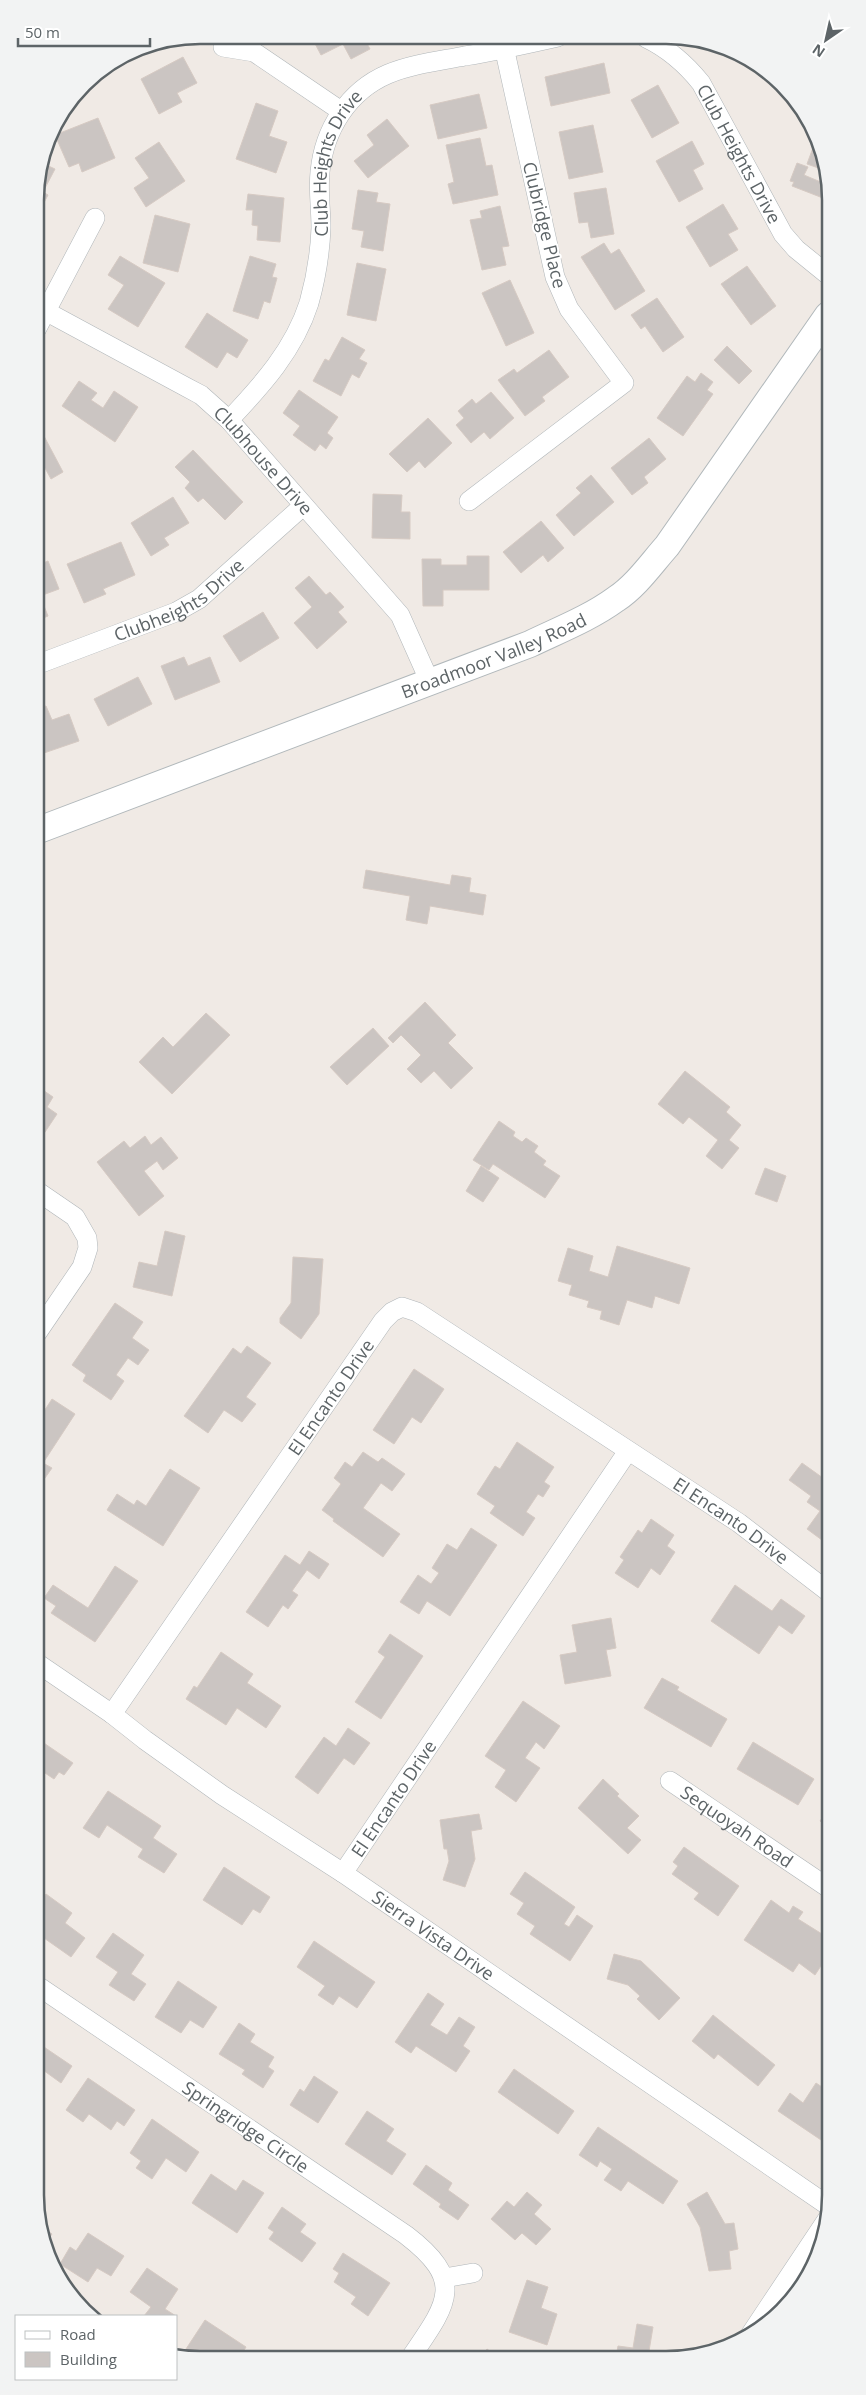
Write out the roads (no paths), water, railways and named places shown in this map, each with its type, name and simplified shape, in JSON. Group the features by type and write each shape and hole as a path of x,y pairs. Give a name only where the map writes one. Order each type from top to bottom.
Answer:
{"street":[{"name":"Club Heights Drive","path":"229,420 274,370 288,349 308,305 319,258 321,162 327,139 341,111 359,93 387,75 499,44"},
{"name":"Clubridge Place","path":"469,501 624,383 570,309 555,277 503,44"},
{"name":"Club Heights Drive","path":"658,44 690,68 783,234 796,249 822,270"},
{"path":"223,47 254,52 341,111"},
{"path":"44,302 95,218"},
{"name":"Clubhouse Drive","path":"44,311 186,386 201,395 229,420 400,615 430,680"},
{"name":"Broadmoor Valley Road","path":"44,828 430,680 530,644 572,624 617,599 644,573 667,546 822,324"},
{"name":"Clubheights Drive","path":"44,662 176,612 199,599 303,506"},
{"path":"44,1196 75,1217 87,1238 88,1248 82,1267 44,1322"},
{"name":"El Encanto Drive","path":"112,1714 383,1321 392,1312 402,1307 417,1312 739,1523 822,1587"},
{"name":"El Encanto Drive","path":"342,1873 628,1451"},
{"name":"Sierra Vista Drive","path":"44,1668 112,1714 144,1740 222,1795 342,1873 822,2202"},
{"name":"Sequoyah Road","path":"670,1781 822,1884"},
{"name":"Springridge Circle","path":"44,1990 406,2235 430,2255 444,2278"},
{"path":"760,2319 817,2234"},
{"path":"415,2351 443,2306 444,2278 473,2273"}]}
